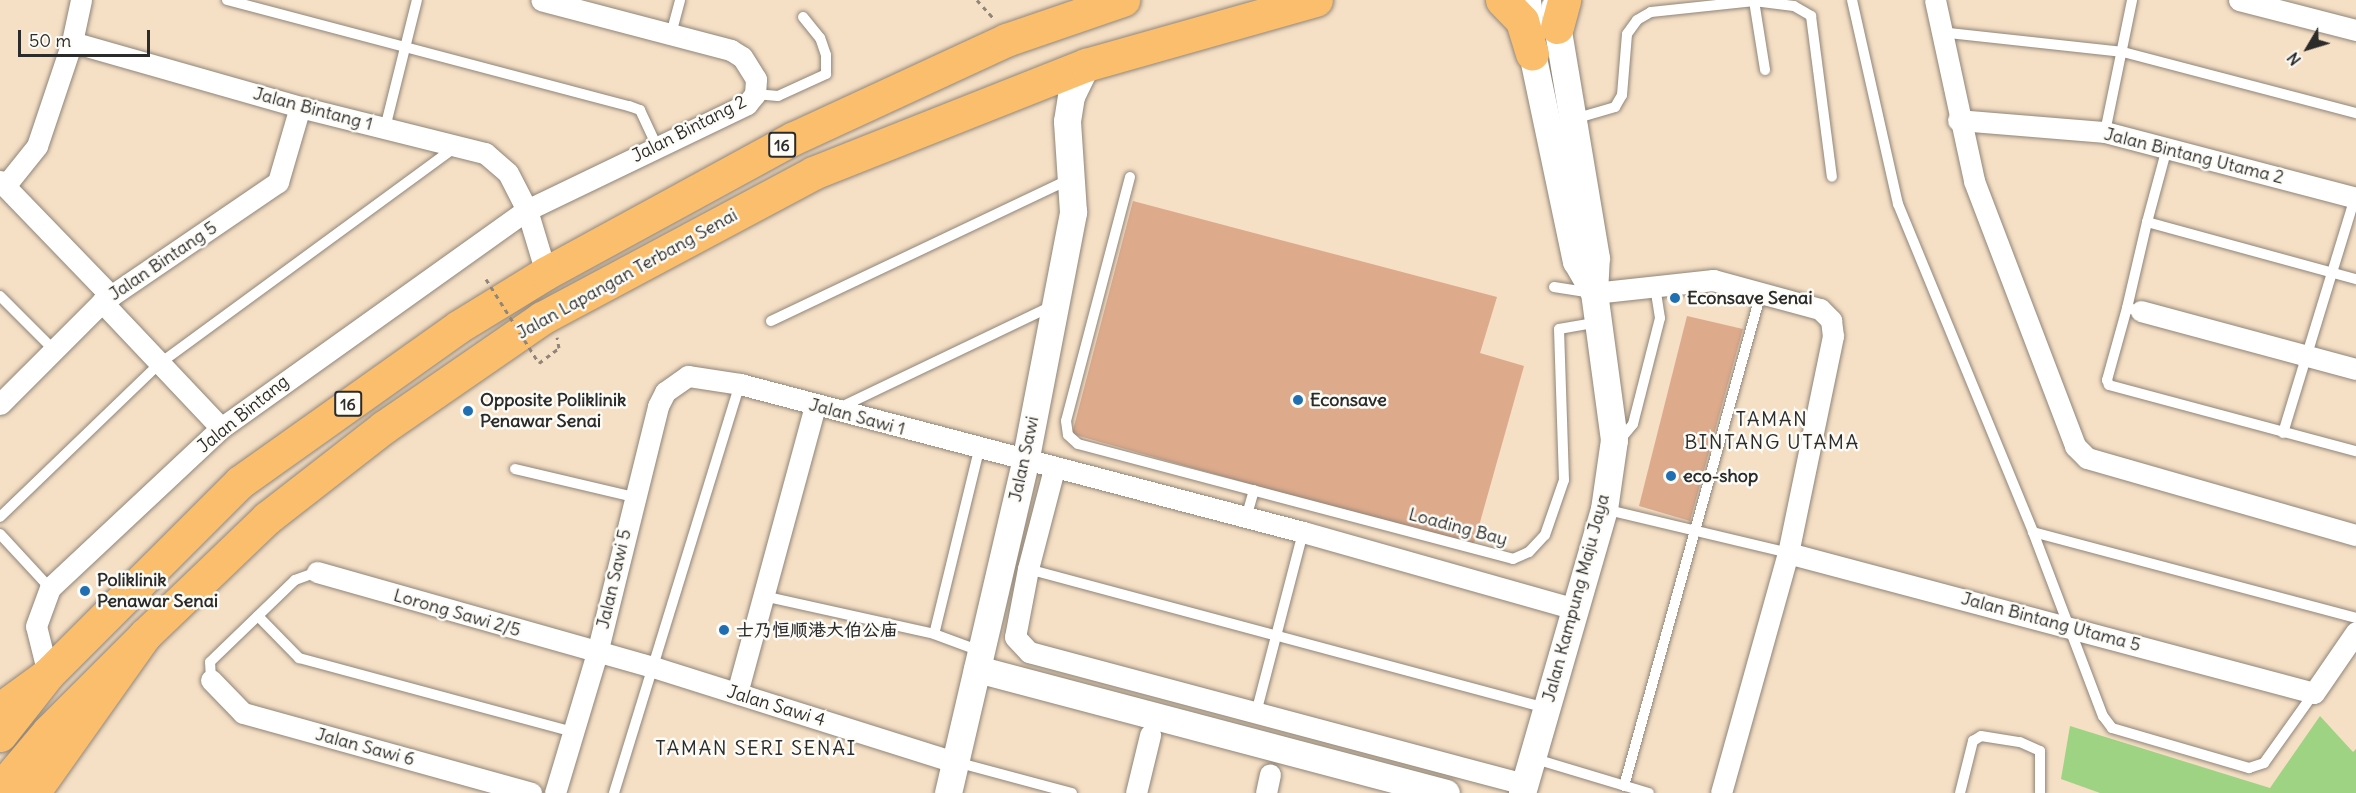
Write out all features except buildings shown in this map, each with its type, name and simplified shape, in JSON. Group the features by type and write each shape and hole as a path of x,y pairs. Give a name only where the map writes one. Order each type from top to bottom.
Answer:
{"highway":[{"name":"Jalan Lapangan Terbang Senai","path":"0,735 48,674 240,482 422,351 546,273 794,138 1006,40 1123,0"},
{"name":"Jalan Lapangan Terbang Senai","path":"0,789 48,732 145,634 275,512 384,427 542,318 813,173 1020,89 1086,65 1316,0"},
{"path":"1503,0 1522,21 1532,53"},
{"path":"33,793 145,634"},
{"path":"0,709 48,674"}],"street":[{"path":"81,0 72,42 37,146 2,184 106,299 159,364 221,428"},
{"name":"Jalan Bintang 2","path":"527,210 747,104 755,94 756,79 742,57 731,50 541,0"},
{"name":"Jalan Kampung Maju Jaya","path":"1527,0 1532,53 1576,261 1594,293"},
{"path":"1935,0 1958,120 1978,192 2075,447 2086,458 2356,535"},
{"path":"2239,0 2356,30"},
{"name":"Jalan Kampung Maju Jaya","path":"1523,789 1604,509 1613,446 1594,293 1596,258 1558,9"},
{"name":"Jalan Bintang 1","path":"72,42 300,107 484,153 508,173 527,210 546,273"},
{"name":"Jalan Sawi","path":"948,793 1025,462 1073,212 1067,121 1071,96 1086,65"},
{"path":"1020,89 1042,98 1067,121"},
{"name":"Jalan Bintang 5","path":"0,404 106,299 278,182 300,107"},
{"name":"Jalan Bintang Utama 2","path":"1958,120 2105,132 2356,196"},
{"name":"Jalan Bintang","path":"48,674 36,626 50,588 221,428 527,210"},
{"path":"1594,293 1713,280 1820,309 1831,320 1833,336 1788,553 1721,793"},
{"path":"2134,309 2356,369"},
{"name":"Jalan Sawi 1","path":"688,376 740,384 979,450 1303,532 1575,609"},
{"name":"Jalan Sawi 5","path":"555,793 597,653 633,497 658,406 665,392 688,376"},
{"path":"737,693 763,596 824,409"},
{"path":"1054,469 1028,568 1015,638 1029,652 1256,713 1523,789"},
{"name":"Jalan Bintang Utama 5","path":"1788,553 2066,625 2314,693"},
{"name":"Lorong Sawi 2/5","path":"317,573 597,653"},
{"path":"2314,693 2356,632"},
{"name":"Jalan Sawi 4","path":"597,653 653,667 955,762"},
{"path":"979,660 1446,793"},
{"name":"Jalan Sawi 6","path":"210,680 243,713 531,793"},
{"path":"1136,793 1150,735"}],"lane":[{"path":"228,0 405,45 640,110 657,146"},
{"path":"385,128 417,0"},
{"path":"671,34 680,0"},
{"path":"1852,0 1898,204 2033,532 2066,625 2103,716 2112,728 2249,768 2264,763 2314,693"},
{"path":"2105,132 2132,0"},
{"path":"1754,1 1765,70"},
{"path":"1573,119 1615,107 1622,95 1627,34 1637,20 1652,12 1754,1 1794,6 1811,16 1832,177"},
{"path":"755,94 778,96 826,74 826,55 820,38 803,17"},
{"path":"1941,32 2122,52 2356,113"},
{"path":"0,517 159,364 458,145"},
{"path":"2167,148 2147,222 2134,309 2107,380 2109,385 2356,452"},
{"path":"1130,177 1066,431 1078,444 1254,490 1246,518"},
{"path":"771,321 1071,178"},
{"path":"2283,433 2304,355 2356,196"},
{"path":"2147,222 2356,279"},
{"path":"1554,287 1594,293"},
{"path":"1613,446 1633,424 1660,318 1655,287"},
{"path":"1624,786 1693,530 1761,293"},
{"path":"0,296 54,350"},
{"path":"824,409 1055,304"},
{"name":"Loading Bay","path":"1254,490 1513,559 1529,552 1545,535 1564,480 1559,329 1598,321"},
{"path":"614,793 740,384"},
{"path":"934,634 979,450"},
{"path":"515,469 633,497"},
{"path":"1604,509 1788,553"},
{"path":"1256,713 1303,532"},
{"path":"2033,532 2356,618"},
{"path":"0,534 50,588"},
{"path":"1028,568 1546,708"},
{"path":"210,680 210,662 295,580 317,573"},
{"path":"763,596 934,634 979,660"},
{"path":"258,616 299,658 574,732"},
{"path":"1960,793 1973,741 1981,736 2020,742 2040,751 2040,793"},
{"path":"1532,758 1649,793"},
{"path":"955,762 1072,793"}],"path":[{"path":"486,279 539,363"}],"green space":[{"path":"2320,716 2353,752 2356,749 2356,793 2100,793 2061,779 2070,726 2270,788"}],"place":[{"name":"Econsave Senai","path":"1675,298"},
{"name":"Econsave","path":"1298,400"},
{"name":"Opposite Poliklinik Penawar Senai","path":"468,411"},
{"name":"eco-shop","path":"1671,476"},
{"name":"Poliklinik Penawar Senai","path":"85,591"},
{"name":"士乃恒顺港大伯公庙","path":"724,630"}],"district":[{"name":"TAMAN BINTANG UTAMA","path":"1772,430"},
{"name":"TAMAN SERI SENAI","path":"756,747"}]}
